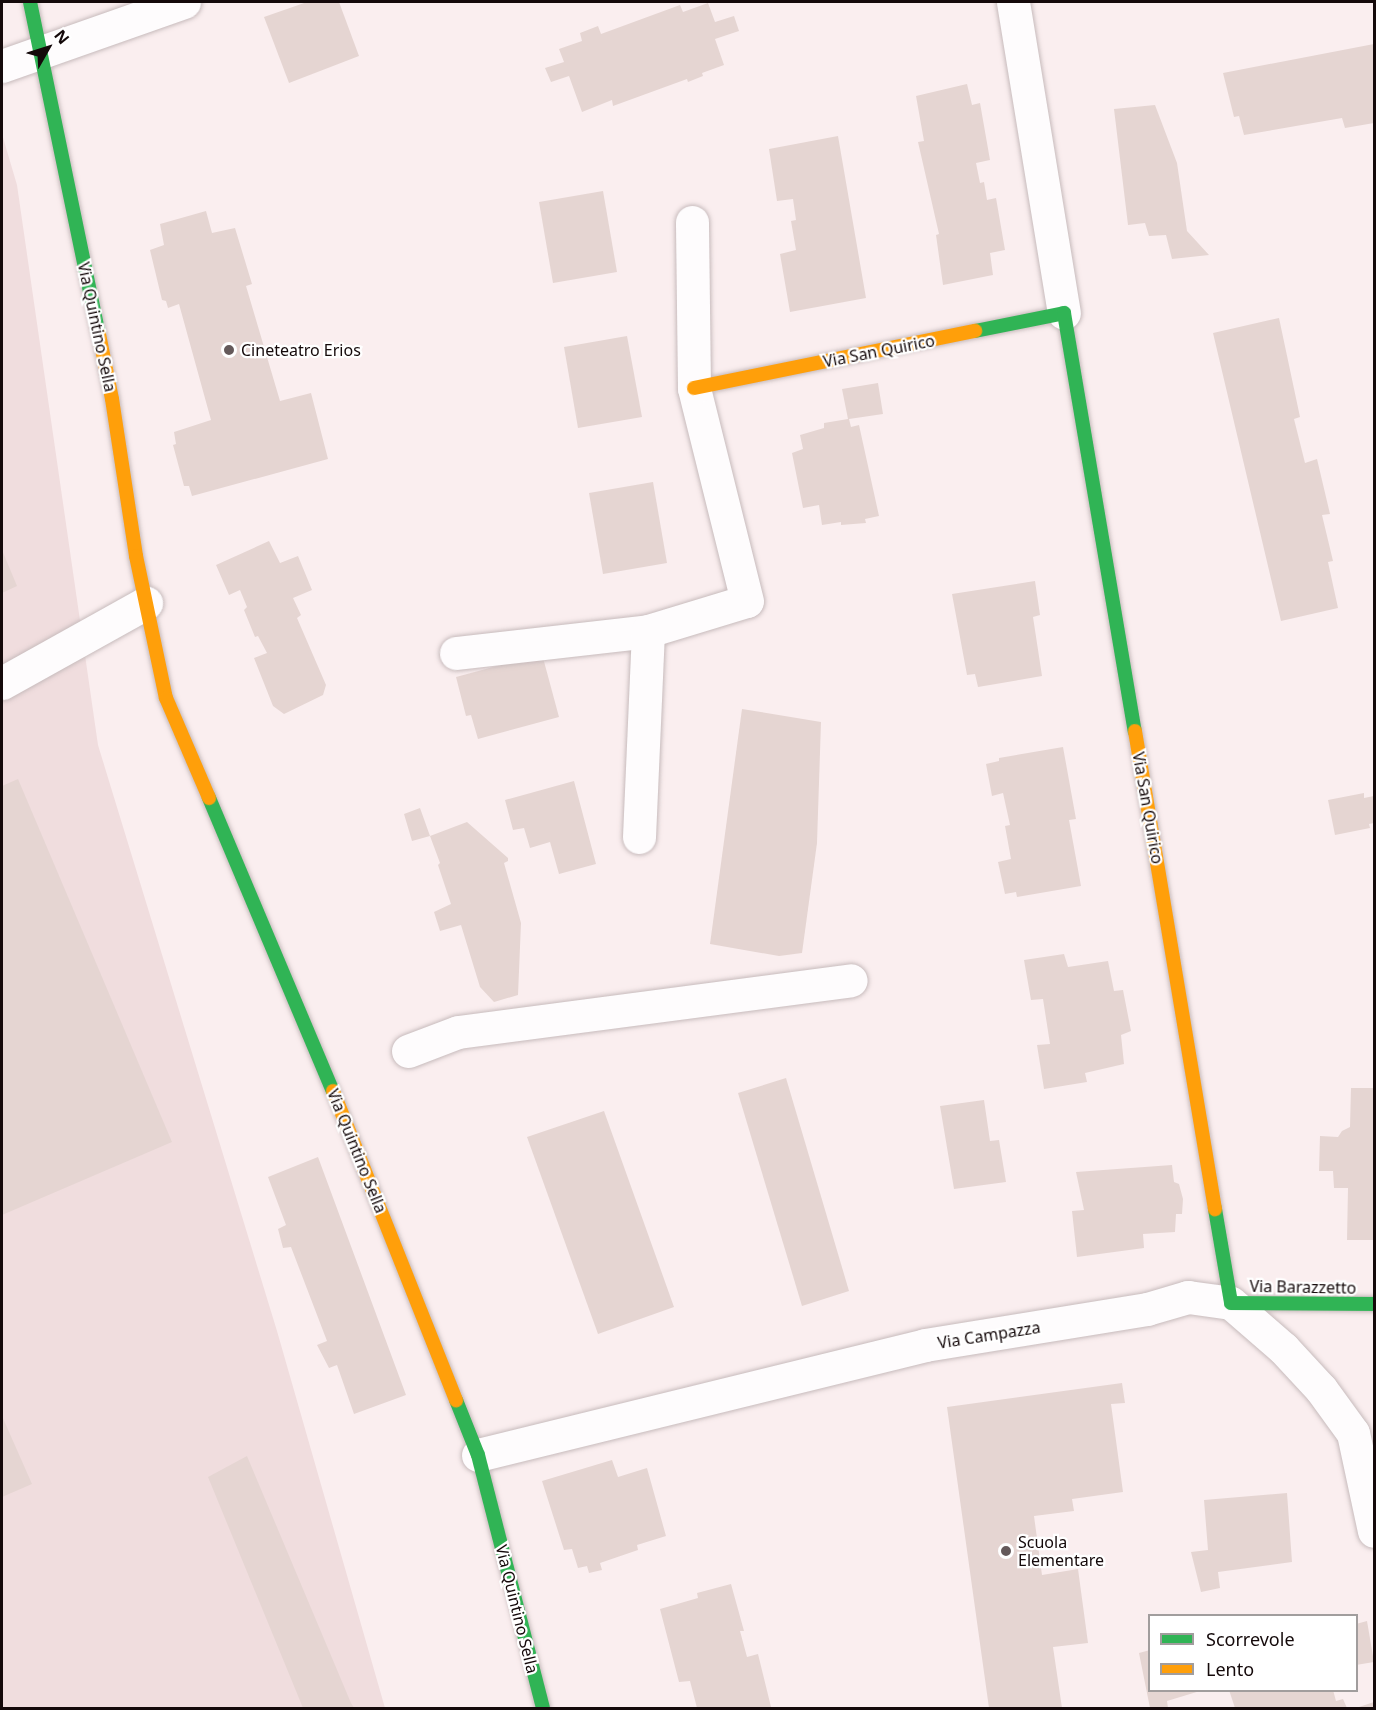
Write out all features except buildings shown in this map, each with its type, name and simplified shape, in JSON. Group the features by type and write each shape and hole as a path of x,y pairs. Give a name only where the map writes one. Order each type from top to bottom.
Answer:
{"street":[{"name":"Via Quintino Sella","path":"30,2 42,51 112,399 136,556 166,698 313,1041 478,1455 543,1708"},
{"path":"2,66 184,2"},
{"name":"Via San Quirico","path":"1013,2 1232,1302"},
{"path":"456,653 648,631 747,601 694,388 692,222"},
{"name":"Via San Quirico","path":"694,388 1064,313"},
{"path":"2,683 146,603"},
{"path":"639,837 648,631"},
{"path":"408,1051 458,1032 851,980"},
{"name":"Via Campazza","path":"478,1455 925,1345 1147,1309 1188,1297 1232,1302"},
{"path":"1232,1302 1283,1348 1321,1389 1353,1433 1374,1531"},
{"name":"Via Barazzetto","path":"1232,1302 1374,1304"}],"shaded area":[{"path":"2,134 17,185 98,745 277,1331 385,1708 2,1708"}],"traffic: fast":[{"path":"30,2 99,334"},
{"path":"975,331 1064,313 1135,731"},
{"path":"209,798 333,1091"},
{"path":"1215,1209 1231,1303 1374,1304"},
{"path":"456,1400 478,1455 543,1708"}],"traffic: slow":[{"path":"694,388 975,331"},
{"path":"99,334 112,399 136,556 166,698 209,798"},
{"path":"1135,731 1215,1209"},
{"path":"333,1091 456,1400"}],"place":[{"name":"Cineteatro Erios","path":"229,350"},
{"name":"Scuola Elementare","path":"1006,1551"}]}
